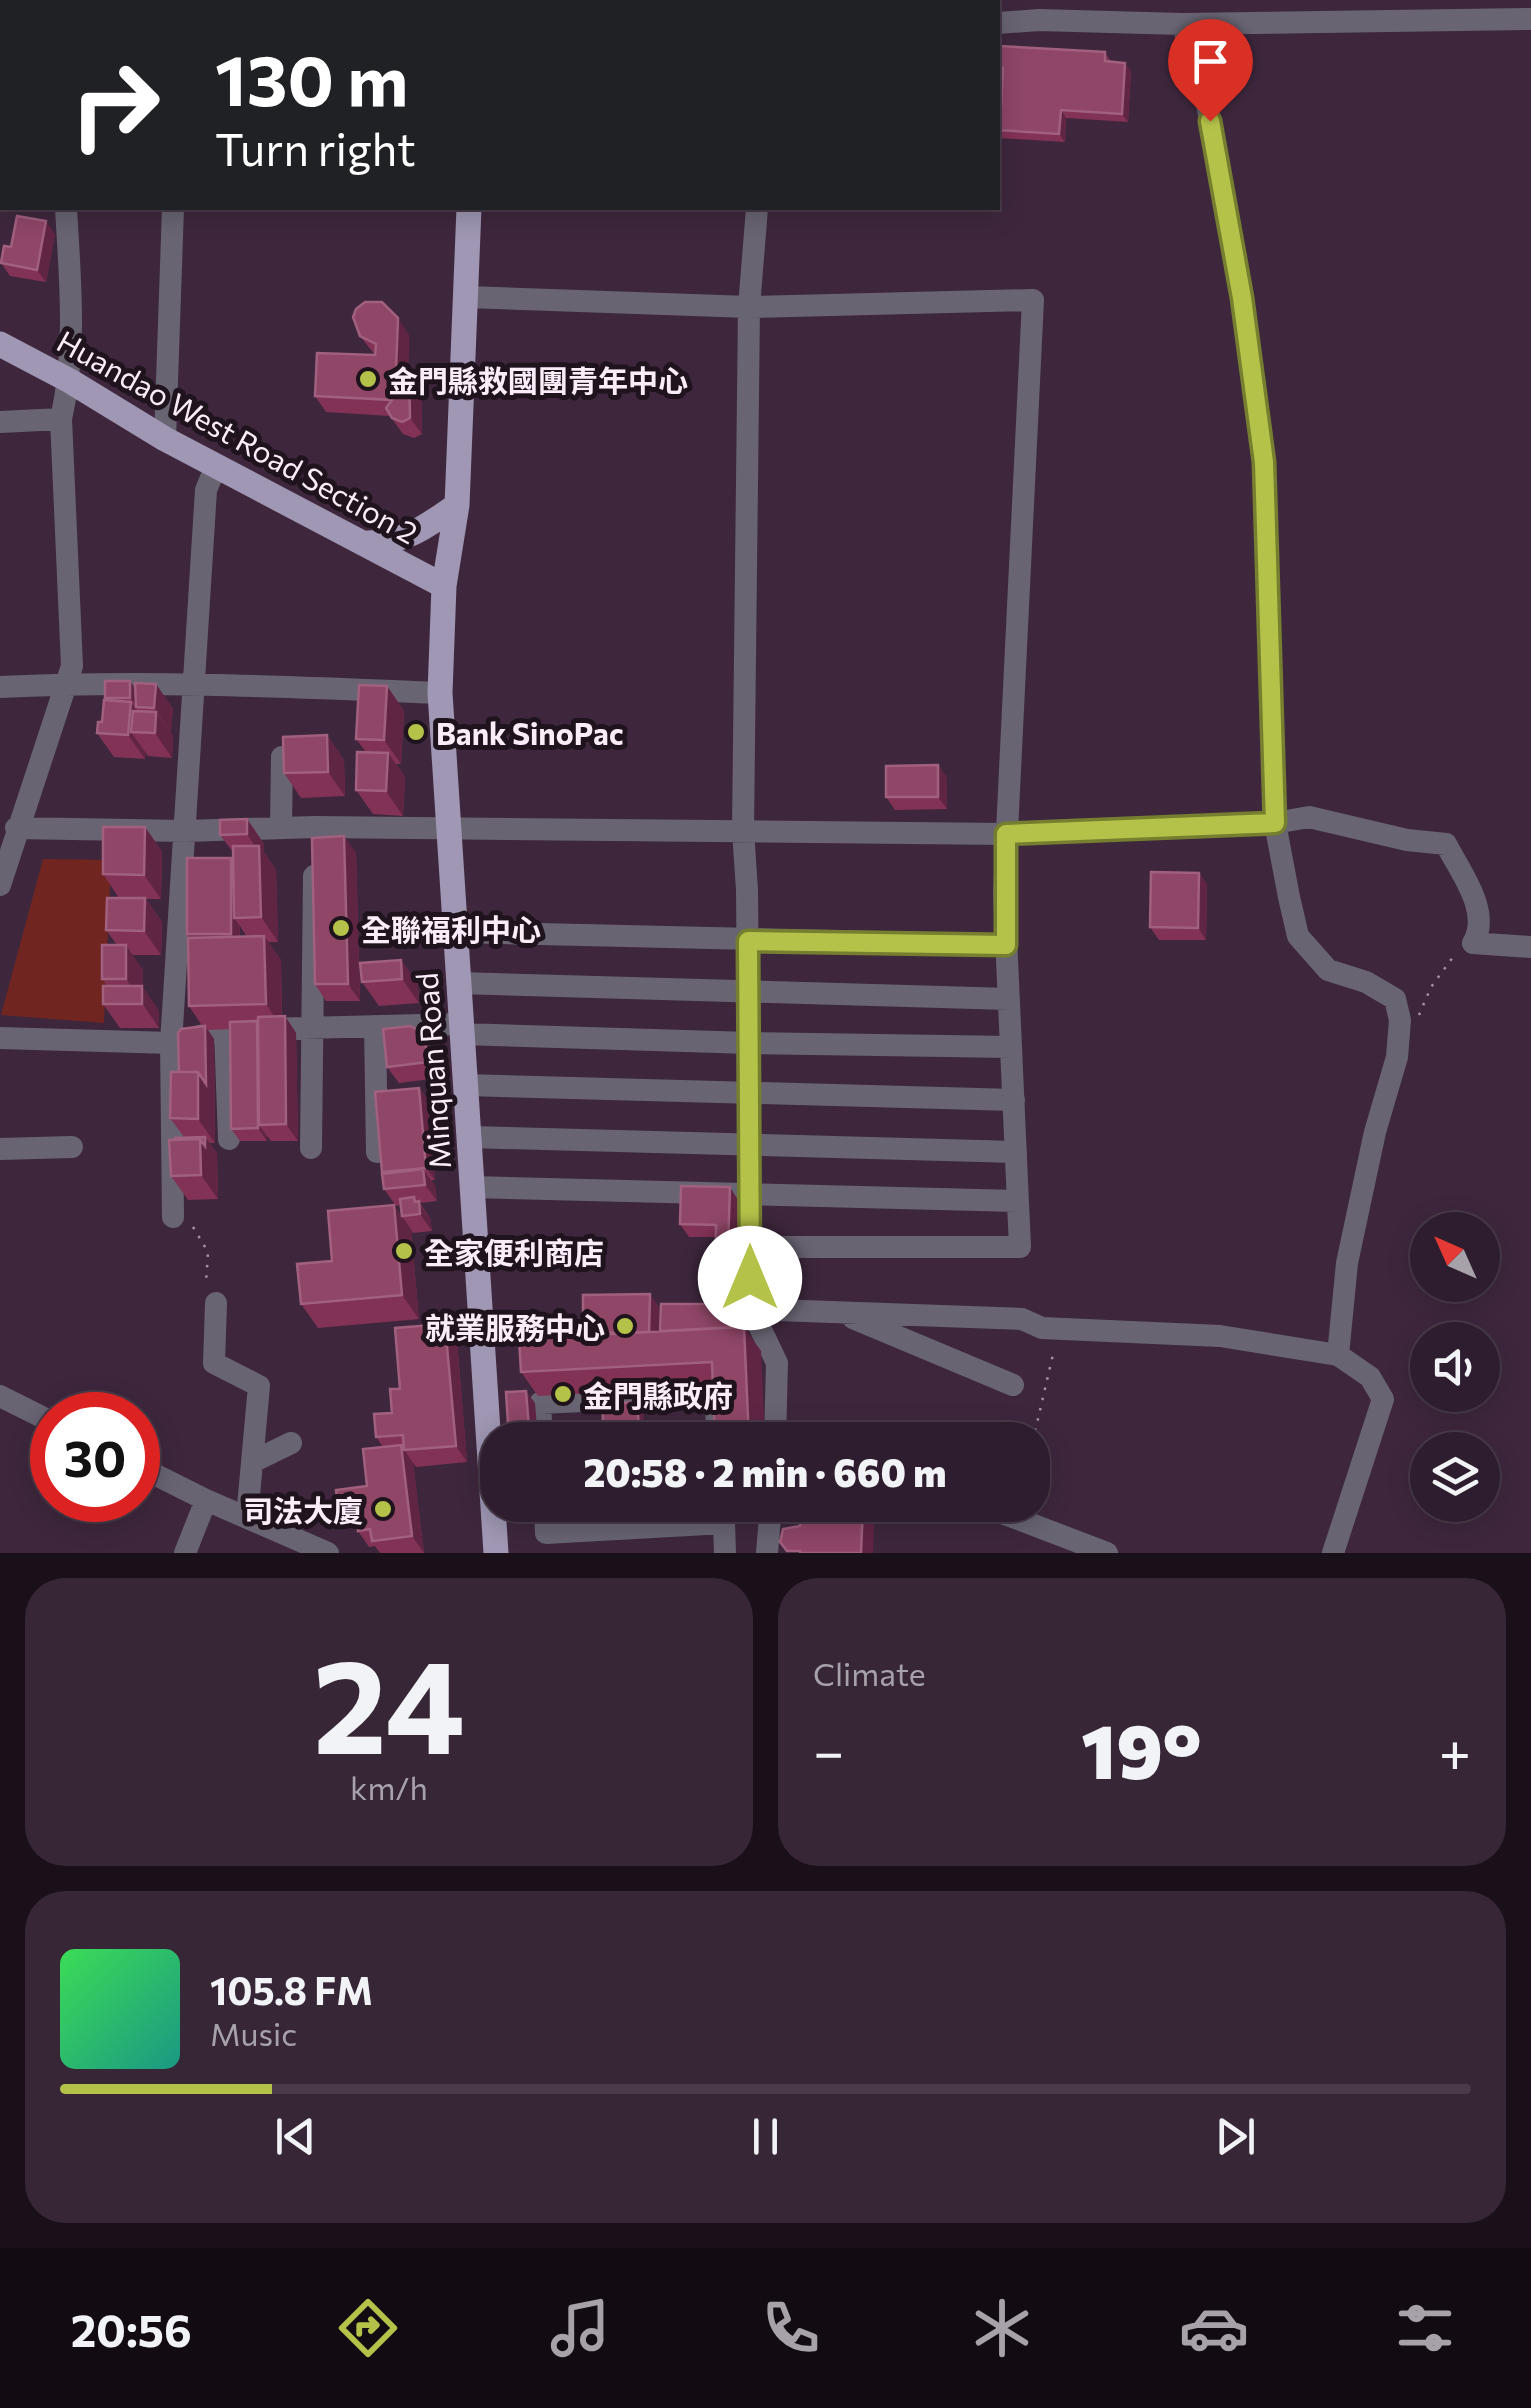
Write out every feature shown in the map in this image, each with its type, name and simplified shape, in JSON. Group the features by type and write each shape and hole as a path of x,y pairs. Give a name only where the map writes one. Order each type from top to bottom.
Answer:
{"main road":[{"name":"Minquan Road","path":"468,210 458,505 444,586 440,693 496,1553"},
{"name":"Huandao West Road Section 2","path":"0,344 165,439 444,586"},
{"path":"368,543 394,542 415,534 458,505"}],"street":[{"path":"1000,22 1039,10 1182,24 1531,19"},
{"path":"1182,24 1203,82 1242,298 1264,462 1275,823 1298,936 1328,970 1366,982 1395,999 1400,1020 1397,1057 1375,1132 1347,1263 1338,1355"},
{"path":"0,885 72,666 61,419 70,381 72,311 66,210"},
{"path":"165,439 174,210"},
{"path":"757,210 749,307 743,832 748,941 751,1309 777,1363 775,1422"},
{"path":"466,297 749,307 1033,300 1006,834 1006,945 1020,1248 750,1247"},
{"path":"0,422 61,419"},
{"path":"173,1217 172,1043 206,490 216,466"},
{"path":"0,686 194,682 440,693"},
{"path":"281,827 282,758"},
{"path":"16,828 1006,834 1275,823 1309,817 1407,840 1446,844 1480,911 1480,932 1473,943 1531,946"},
{"path":"311,1148 315,827"},
{"path":"456,932 1006,945"},
{"path":"459,983 1009,998"},
{"path":"375,1026 377,1152"},
{"path":"0,1038 172,1043 225,1030 375,1026 749,1043 1011,1047"},
{"path":"225,1030 230,1140"},
{"path":"466,1085 1014,1100"},
{"path":"469,1138 1016,1152"},
{"path":"0,1148 72,1147"},
{"path":"472,1187 1018,1202"},
{"path":"216,1303 214,1364 259,1386 248,1517"},
{"path":"751,1309 1022,1319 1042,1328 1220,1336 1338,1355 1370,1377 1383,1399 1334,1553"},
{"path":"841,1313 1013,1384"},
{"path":"540,1422 537,1392 714,1395 714,1422"},
{"path":"0,1396 30,1411"},
{"path":"252,1462 291,1443"},
{"path":"160,1477 328,1553"},
{"path":"185,1553 206,1500"},
{"path":"545,1522 546,1532 591,1536 634,1529 676,1532 702,1522"},
{"path":"723,1522 725,1553"},
{"path":"767,1553 770,1522"},
{"path":"1024,1522 1107,1553"},
{"path":"634,1529 636,1553"}],"path":[{"path":"1412,1027 1447,964 1462,946 1473,943"},
{"path":"173,1217 174,1230 195,1227 200,1244 208,1252 205,1301 216,1303"},
{"path":"1037,1527 1040,1487 1034,1436 1056,1344 1054,1328"}],"shaded area":[{"path":"43,859 111,860 104,1023 1,1015"}],"building":[{"path":"1000,46 1105,52 1105,61 1125,63 1122,114 1061,110 1059,134 1000,130"},
{"path":"17,216 46,221 37,270 1,263 4,246 11,247"},
{"name":"金門縣救國團青年中心","path":"365,302 382,302 398,318 396,369 409,370 410,418 402,422 392,418 386,408 392,400 315,396 317,353 375,355 376,344 360,336 353,317"},
{"path":"105,681 130,681 130,698 105,698"},
{"path":"135,683 156,684 154,708 136,707"},
{"path":"359,685 387,686 384,740 356,739"},
{"path":"104,700 131,702 128,735 97,733"},
{"path":"133,711 156,712 155,733 131,732"},
{"path":"327,735 328,772 284,773 283,737"},
{"path":"357,752 388,753 386,791 356,790"},
{"path":"938,765 938,797 886,797 886,766"},
{"path":"247,819 247,834 220,835 220,820"},
{"path":"103,827 145,827 144,875 103,874"},
{"path":"344,836 348,984 315,984 312,838"},
{"path":"233,846 259,846 261,917 234,918"},
{"path":"187,858 231,858 231,934 187,934"},
{"path":"1151,872 1199,873 1198,928 1150,927"},
{"path":"107,898 145,898 144,931 106,930"},
{"path":"264,936 266,1004 189,1006 188,938"},
{"path":"102,945 126,945 126,979 102,979"},
{"path":"401,960 402,979 362,982 360,963"},
{"path":"103,986 142,986 142,1004 103,1004"},
{"path":"285,1016 286,1124 259,1125 258,1017"},
{"path":"257,1021 258,1128 231,1129 230,1022"},
{"path":"205,1026 206,1084 198,1072 179,1072 178,1033 181,1029"},
{"path":"410,1026 425,1040 428,1062 387,1067 383,1029"},
{"path":"171,1072 198,1072 198,1119 170,1118"},
{"path":"419,1088 426,1168 382,1172 375,1092"},
{"path":"205,1137 205,1146 200,1139 175,1140 175,1138"},
{"path":"200,1139 201,1175 171,1176 169,1140"},
{"path":"423,1169 425,1185 384,1189 382,1174"},
{"path":"681,1186 730,1187 727,1278 715,1278 716,1225 680,1224"},
{"path":"414,1197 415,1202 419,1201 420,1214 402,1216 400,1199"},
{"path":"394,1205 402,1295 301,1304 297,1264 332,1261 328,1211"},
{"path":"650,1294 649,1332 583,1333 583,1295"},
{"path":"709,1298 737,1299 737,1327 660,1331 661,1304 709,1304"},
{"path":"445,1324 456,1446 404,1450 403,1435 376,1437 374,1414 392,1413 390,1389 400,1389 395,1328"},
{"path":"744,1327 748,1422 714,1422 712,1362 521,1372 519,1339"},
{"path":"526,1391 529,1422 508,1422 506,1392"},
{"path":"637,1402 639,1422 603,1422 602,1404"},
{"name":"司法大廈","path":"401,1445 412,1536 372,1541 370,1529 358,1531 355,1508 338,1510 336,1490 367,1486 363,1449"},
{"path":"800,1522 862,1522 861,1553 787,1551 780,1542 783,1529 800,1526"}],"place":[{"name":"金門縣救國團青年中心","path":"368,379"},
{"name":"Bank SinoPac","path":"416,732"},
{"name":"全聯福利中心","path":"341,928"},
{"name":"全家便利商店","path":"404,1251"},
{"name":"就業服務中心","path":"625,1326"},
{"name":"金門縣政府","path":"563,1394"},
{"name":"司法大廈","path":"383,1509"}],"route":[{"path":"750,1278 748,941 1006,945 1006,834 1275,823 1264,462 1242,298 1210,121"}]}
